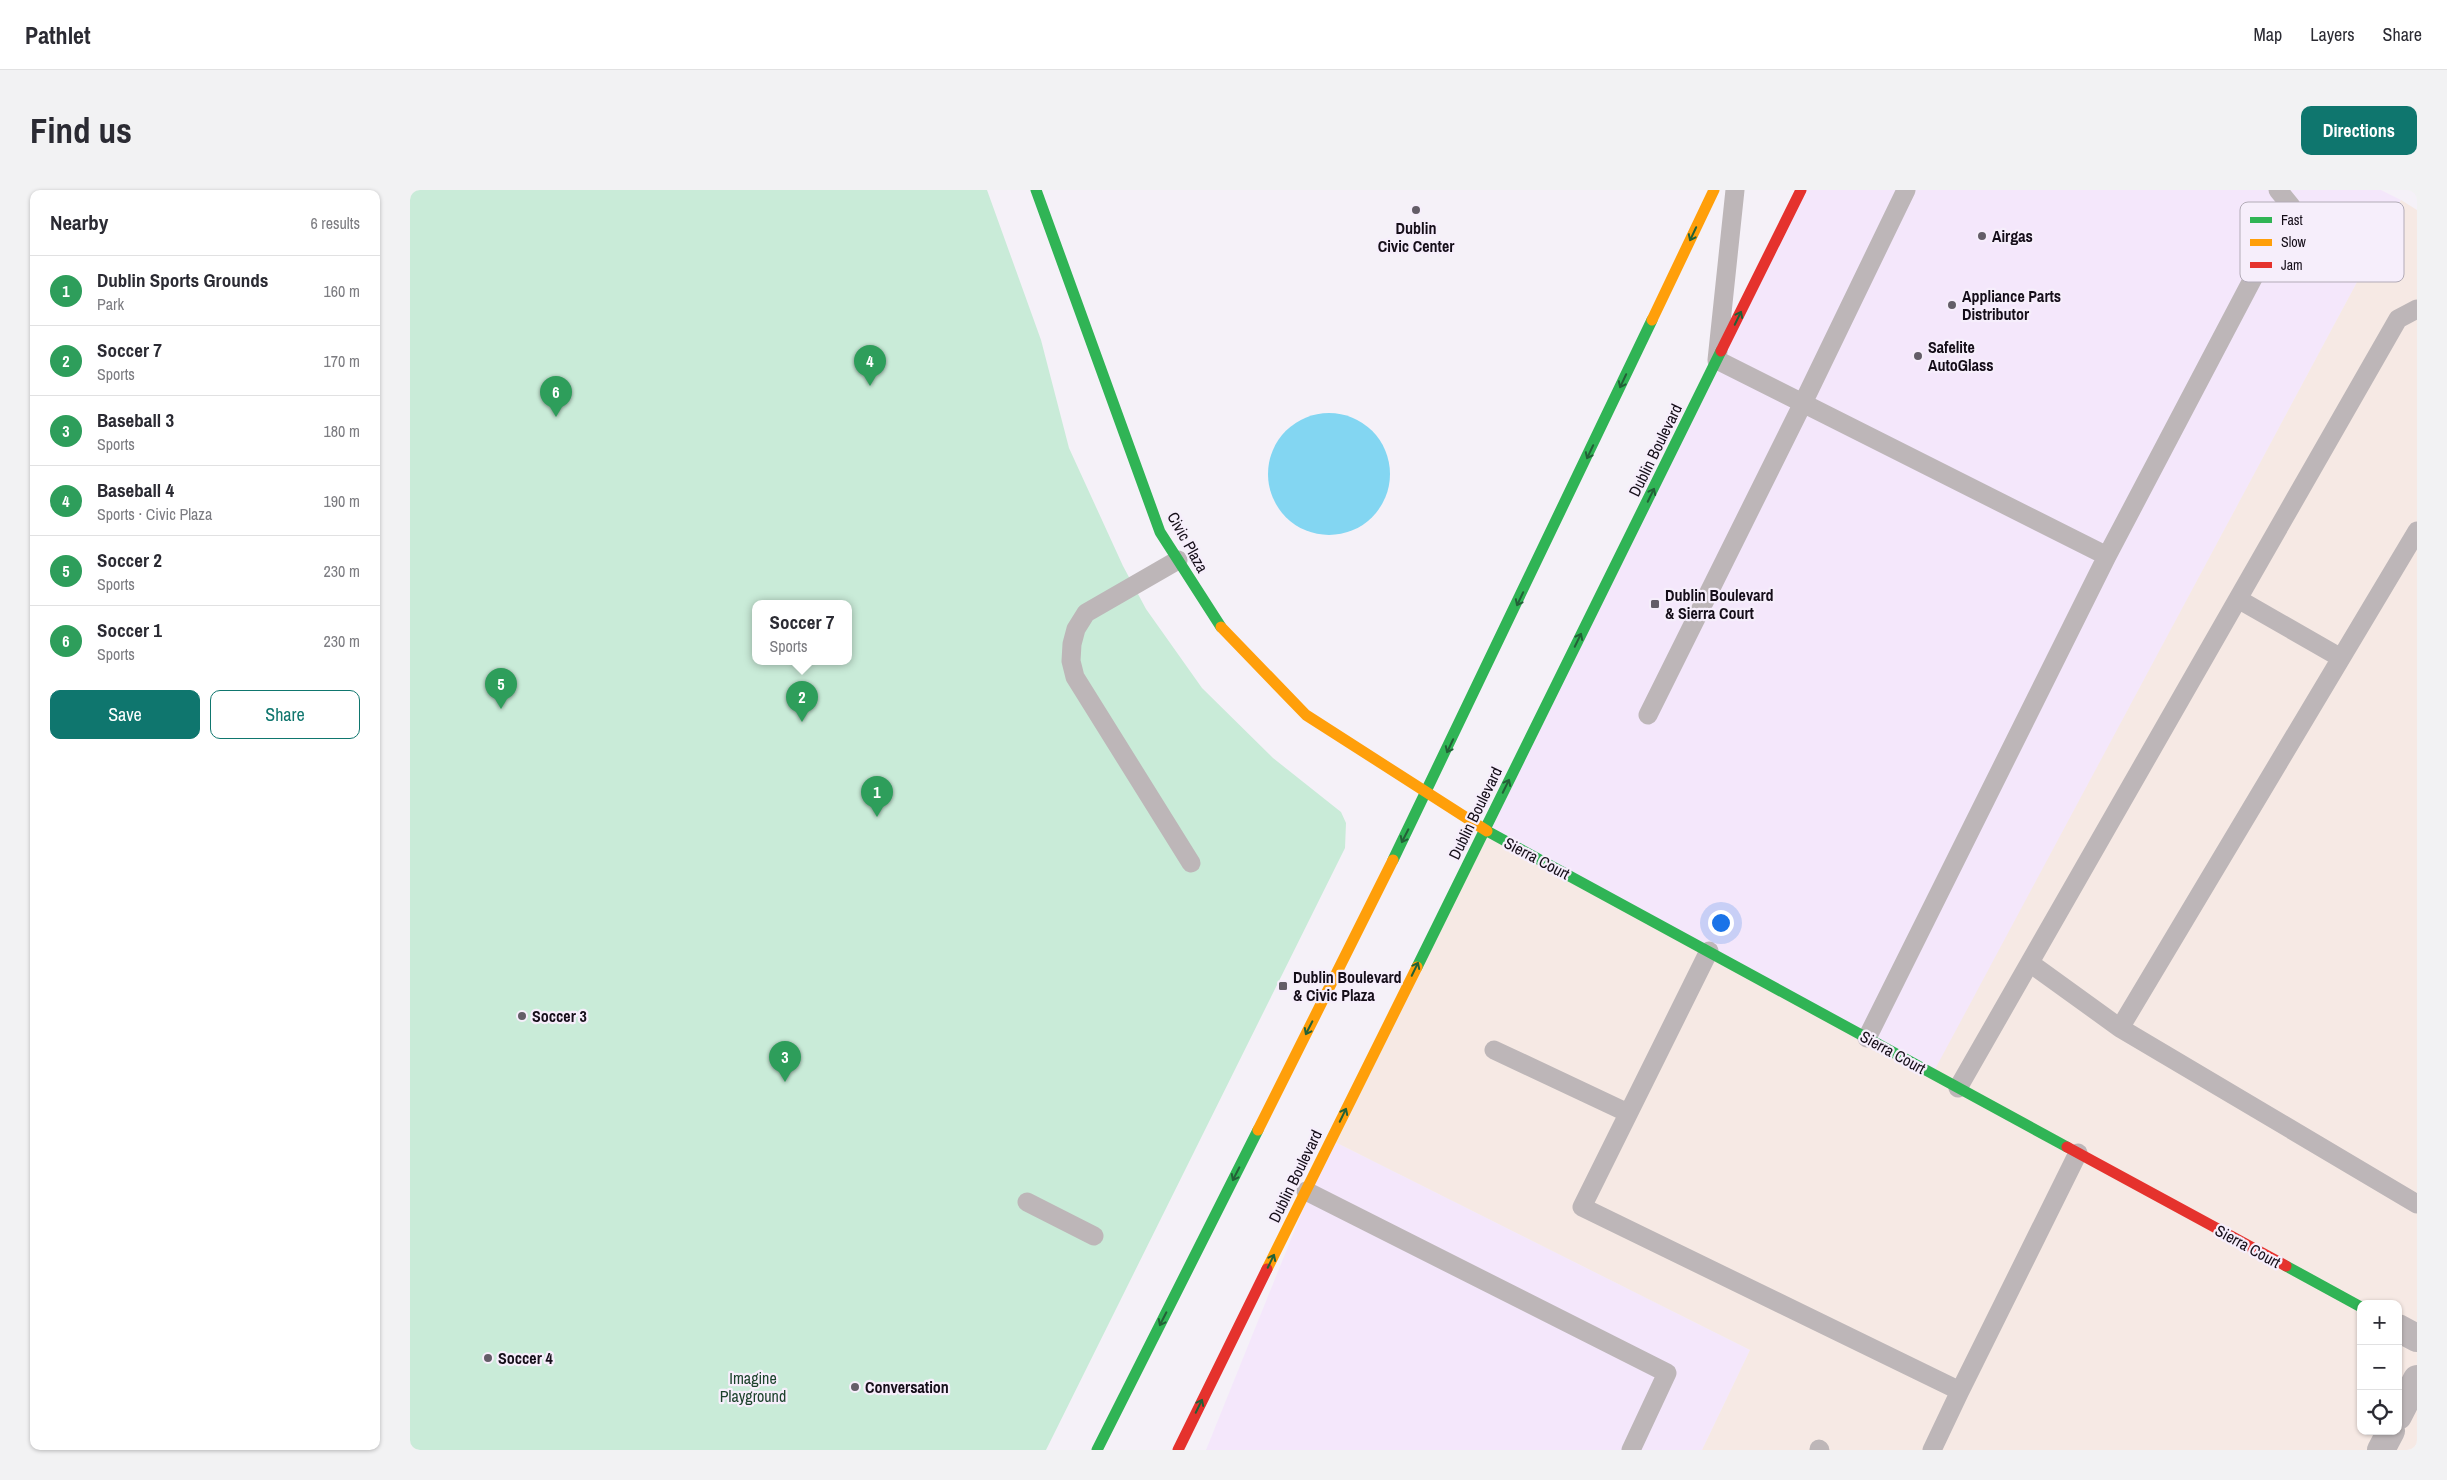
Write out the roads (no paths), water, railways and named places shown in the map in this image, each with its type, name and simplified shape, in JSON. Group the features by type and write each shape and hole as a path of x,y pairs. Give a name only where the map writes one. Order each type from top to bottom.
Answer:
{"main road":[{"name":"Civic Plaza","path":"1036,190 1160,532 1218,624 1306,714 1427,792"},
{"path":"1097,1450 1427,792 1714,190"},
{"name":"Dublin Boulevard","path":"1178,1450 1801,190"},
{"name":"Sierra Court","path":"1427,792 1485,830 2357,1305"}],"street":[{"path":"2402,1330 2417,1338"},
{"path":"2402,1408 2417,1379"},
{"path":"2382,1450 2389,1435"}],"lane":[{"path":"1735,190 1717,360 2107,556"},
{"path":"1648,715 1804,403 1906,190"},
{"path":"2278,190 2288,202"},
{"path":"1867,1038 2107,556 2251,282"},
{"path":"1958,1088 2398,319 2417,309"},
{"path":"2120,1028 2417,531"},
{"path":"1178,560 1086,613 1076,629 1071,661 1074,677 1191,863"},
{"path":"2238,599 2341,658"},
{"path":"1709,951 1582,1207 1960,1391"},
{"path":"2030,963 2120,1028 2417,1204"},
{"path":"1494,1050 1628,1113"},
{"path":"1932,1450 2078,1153"},
{"path":"1306,1191 1667,1373 1630,1450"},
{"path":"1027,1202 1094,1236"}],"water":[{"path":"1329,413 1341,414 1352,418 1363,423 1372,431 1380,440 1385,451 1389,462 1389,486 1385,497 1380,508 1372,517 1363,525 1352,530 1341,534 1329,535 1317,534 1306,530 1295,525 1286,517 1278,508 1273,497 1269,486 1268,474 1269,462 1273,451 1278,440 1286,431 1295,423 1306,418 1317,414"}],"place":[{"name":"Dublin Civic Center","path":"1416,210"},
{"name":"Airgas","path":"1982,236"},
{"name":"Appliance Parts Distributor","path":"1952,305"},
{"name":"Safelite AutoGlass","path":"1918,356"},
{"name":"Baseball 4","path":"870,386"},
{"name":"Soccer 1","path":"556,417"},
{"name":"Dublin Boulevard & Sierra Court","path":"1655,604"},
{"name":"Soccer 2","path":"501,709"},
{"name":"Soccer 7","path":"802,722"},
{"name":"Dublin Sports Grounds","path":"877,817"},
{"name":"Dublin Boulevard & Civic Plaza","path":"1283,986"},
{"name":"Soccer 3","path":"522,1016"},
{"name":"Baseball 3","path":"785,1082"},
{"name":"Soccer 4","path":"488,1358"},
{"name":"Conversation","path":"855,1387"}],"park label":[{"name":"Imagine Playground","path":"753,1387"}]}
